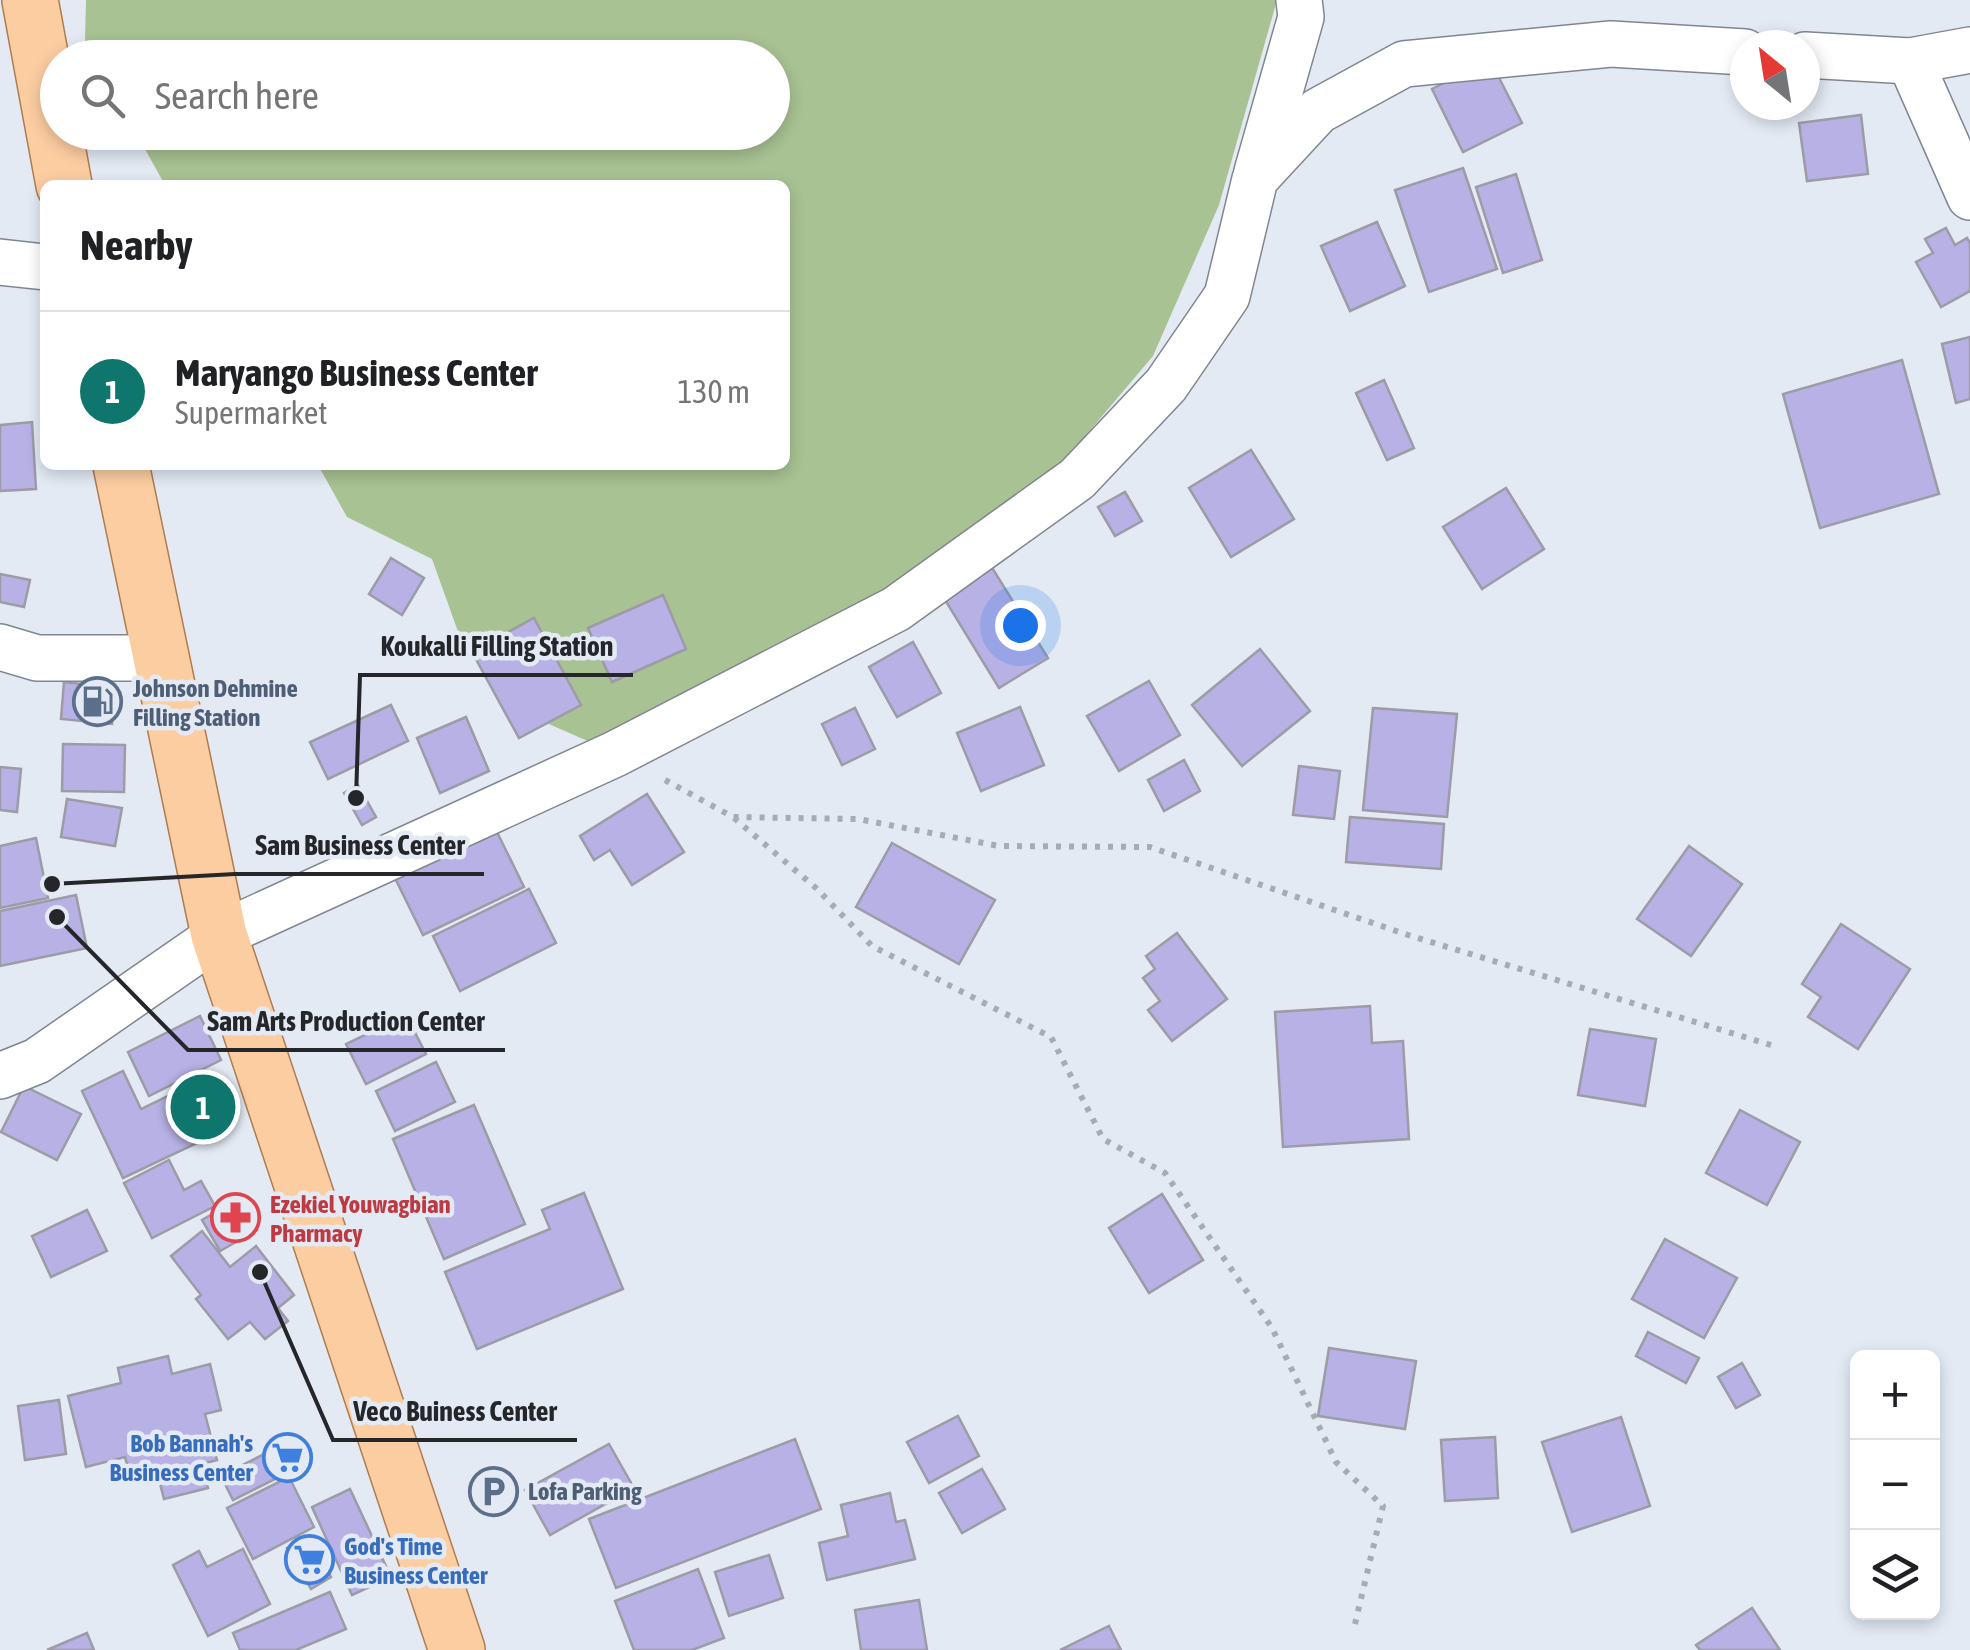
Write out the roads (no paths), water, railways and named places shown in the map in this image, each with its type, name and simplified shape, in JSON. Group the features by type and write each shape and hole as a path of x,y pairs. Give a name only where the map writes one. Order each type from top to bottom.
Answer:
{"main road":[{"path":"30,0 40,54"},
{"path":"58,150 63,180"},
{"path":"121,470 219,935 457,1650"}],"street":[{"path":"0,1076 37,1062 219,935 615,754 896,608 1076,479 1166,385 1228,296 1254,179 1302,17 1299,0"},
{"path":"1254,179 1318,111 1404,64 1611,44 1730,51"},
{"path":"1820,57 1910,61 1970,50"},
{"path":"1910,61 1970,197"},
{"path":"0,262 40,266"},
{"path":"0,647 37,658 161,658"}],"place":[{"name":"Johnson Dehmine Filling Station","path":"98,702"},
{"name":"Koukalli Filling Station","path":"356,798"},
{"name":"Sam Business Center","path":"52,884"},
{"name":"Sam Arts Production Center","path":"57,917"},
{"name":"Maryango Business Center","path":"203,1107"},
{"name":"Ezekiel Youwagbian Pharmacy","path":"235,1218"},
{"name":"Veco Buiness Center","path":"260,1272"},
{"name":"Bob Bannah's Business Center","path":"288,1457"},
{"name":"Lofa Parking","path":"493,1491"},
{"name":"God's Time Business Center","path":"309,1560"}]}
